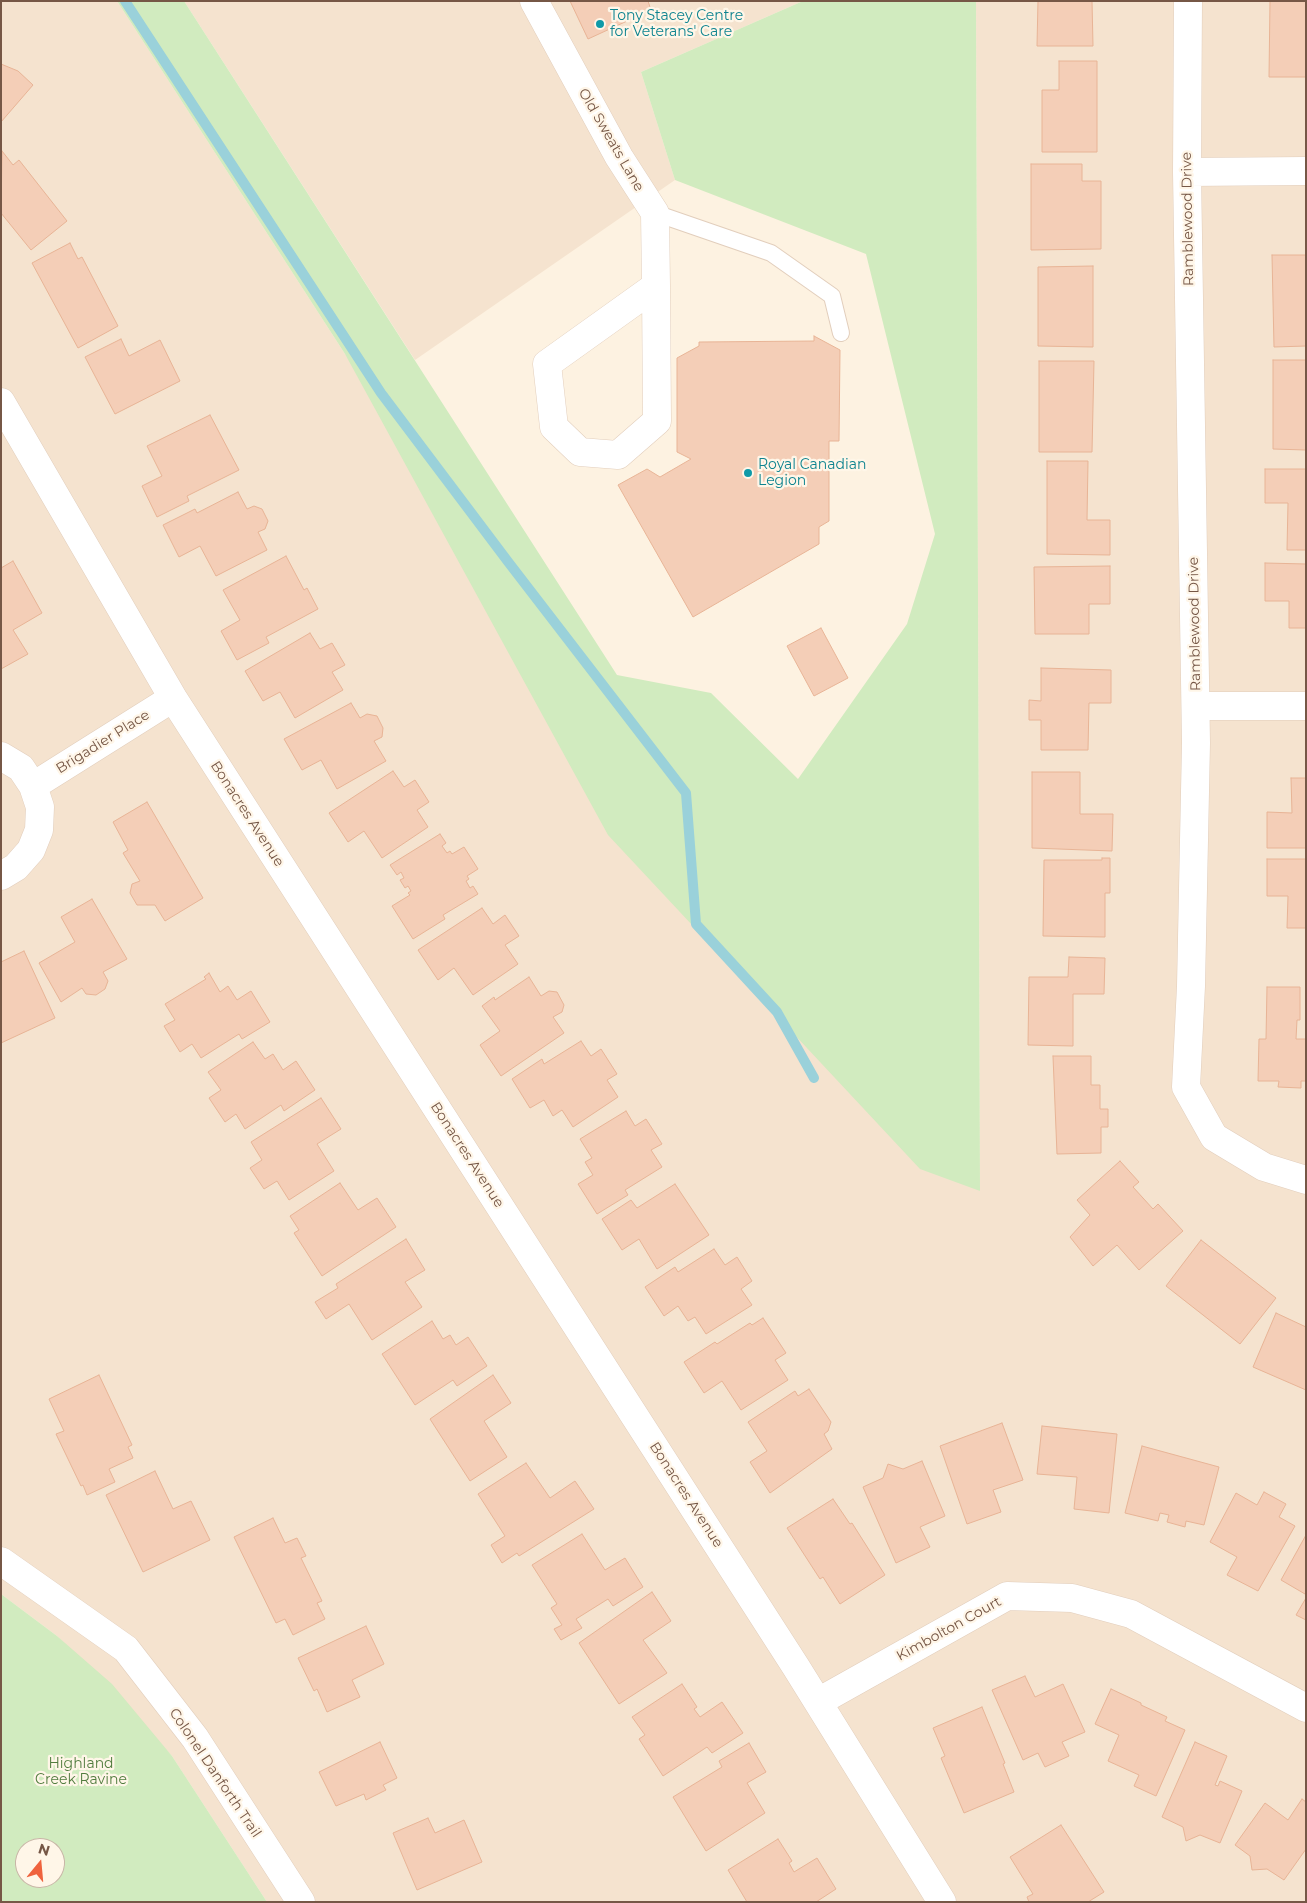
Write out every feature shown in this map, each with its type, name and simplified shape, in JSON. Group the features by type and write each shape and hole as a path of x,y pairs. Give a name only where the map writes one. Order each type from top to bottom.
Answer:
{"street":[{"name":"Old Sweats Lane","path":"534,1 619,157 655,213"},
{"name":"Ramblewood Drive","path":"1188,1 1187,172 1196,706 1191,986 1186,1087 1214,1137 1264,1167 1306,1180"},
{"path":"1187,172 1306,171"},
{"path":"655,213 656,286 656,421 618,455 580,452 554,426 548,364 656,286"},
{"name":"Bonacres Avenue","path":"1,402 173,698 818,1702 942,1902"},
{"name":"Brigadier Place","path":"33,786 173,698"},
{"path":"1196,706 1306,706"},
{"path":"1,756 21,768 33,786 40,807 39,830 31,850 16,867 1,876"},
{"name":"Colonel Danforth Trail","path":"1,1561 126,1650 195,1738 301,1902"},
{"name":"Kimbolton Court","path":"818,1702 1008,1596 1072,1598 1131,1614 1306,1708"}],"lane":[{"path":"655,213 771,253 832,296 841,333"}],"shaded area":[{"path":"1,1 117,1 345,354 980,1191 976,1 1306,1 1306,1902 267,1902 172,1756 57,1636 1,1594"},
{"path":"184,1 803,1 641,72 675,180 415,360"}],"green space":[{"path":"117,1 184,1 617,675 711,693 798,779 907,624 935,534 866,254 675,180 641,72 803,1 976,1 980,1191 920,1169 608,835 345,354"},
{"name":"Highland Creek Ravine","path":"1,1594 57,1636 112,1684 172,1756 267,1902 1,1902"}],"building":[{"name":"Tony Stacey Centre for Veterans' Care","path":"570,1 648,1 651,10 588,39"},
{"path":"1038,1 1092,1 1093,46 1037,46"},
{"path":"1270,1 1306,1 1306,77 1269,77"},
{"path":"1059,61 1097,61 1097,152 1042,152 1042,90 1059,90"},
{"path":"1,64 18,71 33,85 1,122"},
{"path":"2,151 13,165 19,160 67,221 31,250 1,213"},
{"path":"1031,164 1082,164 1082,181 1101,181 1101,249 1031,250"},
{"path":"70,243 78,259 82,257 118,326 78,348 32,263"},
{"path":"1272,255 1306,255 1306,346 1274,347"},
{"path":"1093,266 1093,347 1038,346 1038,267"},
{"name":"Royal Canadian Legion","path":"814,336 840,350 839,441 829,441 829,521 819,527 819,544 693,617 618,485 647,469 660,477 691,459 677,452 677,358 699,346 699,342 814,341"},
{"path":"121,339 129,356 160,340 180,381 115,414 85,357"},
{"path":"1273,360 1306,360 1306,450 1273,449"},
{"path":"1039,361 1094,361 1092,452 1039,452"},
{"path":"210,415 239,470 187,496 189,501 157,517 142,486 162,476 147,446"},
{"path":"1047,461 1088,461 1087,520 1110,520 1110,555 1047,554"},
{"path":"1265,469 1306,469 1306,550 1287,550 1288,503 1265,503"},
{"path":"238,492 247,509 254,506 262,509 268,521 265,529 258,532 267,550 216,576 200,546 179,557 163,525 195,509 197,513"},
{"path":"286,556 304,590 307,588 318,609 266,637 269,643 237,660 221,631 240,620 223,590"},
{"path":"13,561 42,613 13,630 28,654 1,669 1,568"},
{"path":"1265,563 1306,564 1306,628 1289,628 1289,601 1265,601"},
{"path":"1110,566 1110,604 1089,604 1089,634 1035,634 1034,567"},
{"path":"821,628 848,678 814,696 787,646"},
{"path":"310,633 320,649 332,643 345,665 332,672 343,690 295,718 280,692 263,701 245,671"},
{"path":"1041,668 1111,670 1111,703 1089,703 1088,750 1041,750 1041,720 1029,720 1029,700 1041,701"},
{"path":"351,703 360,718 367,714 377,716 383,728 382,737 374,741 386,761 337,789 321,760 302,770 284,739"},
{"path":"393,771 404,787 415,780 429,802 417,810 428,827 382,858 364,831 348,842 329,813"},
{"path":"1032,772 1080,772 1080,814 1113,814 1112,851 1032,848"},
{"path":"1291,778 1306,778 1306,848 1267,848 1267,812 1292,813"},
{"path":"147,802 203,898 165,921 155,905 137,905 130,893 132,884 140,881 123,853 128,850 113,822"},
{"path":"440,834 446,843 442,846 447,853 450,851 452,854 464,847 478,869 467,876 469,879 466,881 470,888 473,886 478,894 443,915 445,919 413,939 392,906 410,895 408,893 411,891 408,886 405,888 400,880 404,878 401,872 397,875 390,865"},
{"path":"1102,858 1110,858 1110,893 1105,893 1105,937 1043,936 1044,860 1102,860"},
{"path":"1267,859 1306,859 1306,928 1287,928 1288,896 1267,896"},
{"path":"92,899 127,959 103,972 108,981 105,989 96,995 86,994 82,988 61,1002 39,963 75,942 61,917"},
{"path":"482,908 493,924 505,915 519,936 505,945 518,964 473,995 454,968 438,980 418,950"},
{"path":"24,951 55,1018 1,1043 1,962"},
{"path":"1069,957 1105,958 1104,994 1073,994 1073,1046 1028,1045 1029,977 1068,977"},
{"path":"209,973 220,992 228,986 237,1000 251,991 270,1022 242,1039 239,1034 201,1058 192,1044 180,1052 164,1026 175,1020 165,1004 206,979 204,977"},
{"path":"529,977 541,996 549,991 557,992 564,1005 562,1012 553,1017 564,1033 501,1076 480,1045 500,1031 482,1006 494,997 495,1000"},
{"path":"1267,987 1300,987 1300,1020 1297,1020 1296,1039 1306,1039 1306,1081 1301,1081 1301,1088 1278,1087 1279,1081 1258,1081 1259,1039 1266,1039"},
{"path":"581,1041 591,1056 601,1049 617,1074 607,1080 618,1097 573,1127 562,1110 553,1116 544,1100 530,1108 512,1079 542,1059 544,1064"},
{"path":"253,1042 265,1059 273,1054 283,1070 296,1061 315,1090 284,1111 281,1105 245,1129 236,1114 225,1122 209,1098 221,1090 208,1072"},
{"path":"1053,1056 1091,1056 1091,1085 1100,1085 1100,1109 1108,1109 1108,1127 1101,1127 1101,1153 1057,1154"},
{"path":"321,1098 341,1129 317,1144 334,1171 289,1200 277,1181 264,1189 250,1168 262,1160 251,1142"},
{"path":"626,1111 635,1126 646,1119 662,1144 651,1150 662,1167 625,1190 628,1195 597,1214 578,1184 593,1175 585,1162 592,1158 580,1139"},
{"path":"1120,1161 1139,1182 1133,1187 1153,1209 1158,1204 1183,1231 1139,1270 1117,1245 1093,1266 1070,1237 1090,1215 1077,1200"},
{"path":"340,1183 358,1210 377,1198 396,1227 322,1276 294,1233 299,1230 290,1216"},
{"path":"675,1184 709,1235 657,1269 639,1239 622,1250 602,1219 631,1200 637,1208"},
{"path":"406,1239 425,1270 405,1282 422,1307 372,1340 349,1304 326,1319 315,1302 338,1288 336,1284"},
{"path":"1201,1240 1276,1298 1240,1344 1166,1286"},
{"path":"714,1249 725,1265 737,1257 752,1281 741,1289 752,1305 706,1334 695,1317 688,1321 678,1306 664,1316 645,1287 675,1267 678,1272"},
{"path":"1276,1313 1306,1327 1306,1390 1253,1367"},
{"path":"763,1318 786,1353 775,1360 788,1380 741,1410 722,1381 704,1393 684,1362 715,1342 717,1344 750,1323 752,1325"},
{"path":"432,1321 443,1339 450,1335 456,1345 468,1337 487,1366 457,1386 453,1380 415,1405 382,1354"},
{"path":"99,1375 132,1445 128,1447 133,1458 109,1469 115,1482 87,1495 56,1434 64,1431 49,1399"},
{"path":"493,1375 511,1403 484,1421 507,1457 470,1481 430,1419"},
{"path":"809,1389 831,1422 828,1431 824,1434 832,1449 770,1493 750,1462 767,1451 748,1422 795,1391 798,1396"},
{"path":"1002,1423 1023,1480 993,1490 1001,1512 967,1524 940,1446"},
{"path":"1042,1426 1117,1434 1109,1513 1074,1509 1077,1477 1037,1474"},
{"path":"1142,1446 1219,1467 1204,1525 1186,1521 1185,1527 1167,1522 1169,1515 1160,1513 1158,1521 1125,1513"},
{"path":"922,1461 945,1516 920,1527 930,1547 896,1563 863,1487 883,1478 888,1464 903,1469"},
{"path":"526,1463 550,1498 575,1481 594,1509 519,1556 517,1553 502,1563 491,1545 505,1536 478,1494"},
{"path":"155,1471 173,1509 191,1501 210,1540 143,1572 106,1495"},
{"path":"1264,1492 1286,1504 1279,1517 1295,1526 1258,1591 1227,1575 1237,1557 1210,1542 1236,1493 1257,1505"},
{"path":"833,1499 850,1524 852,1523 885,1575 840,1604 823,1577 820,1579 787,1528"},
{"path":"273,1518 285,1543 297,1538 306,1556 301,1558 322,1601 317,1603 325,1619 293,1635 285,1619 276,1623 234,1537"},
{"path":"582,1534 605,1570 625,1558 643,1587 613,1606 608,1599 576,1619 582,1628 561,1640 554,1629 562,1625 551,1608 557,1604 532,1565"},
{"path":"1306,1535 1306,1592 1305,1594 1281,1580"},
{"path":"652,1592 671,1621 643,1640 667,1673 619,1704 579,1643"},
{"path":"1306,1598 1306,1620 1296,1615"},
{"path":"366,1626 384,1664 352,1680 360,1697 327,1712 317,1689 314,1691 298,1658"},
{"path":"1025,1676 1035,1697 1063,1684 1085,1732 1062,1742 1069,1756 1045,1767 1038,1753 1023,1760 992,1690"},
{"path":"682,1684 697,1707 694,1709 700,1717 722,1702 743,1733 712,1753 707,1747 663,1776 639,1739 645,1735 632,1717"},
{"path":"1111,1689 1167,1717 1165,1721 1185,1730 1156,1796 1134,1786 1139,1775 1108,1761 1119,1735 1095,1724"},
{"path":"982,1707 1005,1763 1003,1764 1014,1792 964,1813 941,1758 945,1756 933,1728"},
{"path":"380,1742 397,1778 383,1785 386,1790 366,1800 364,1794 336,1806 319,1772"},
{"path":"1195,1742 1227,1756 1215,1785 1218,1786 1220,1781 1242,1791 1220,1843 1200,1835 1186,1841 1183,1827 1162,1817"},
{"path":"749,1743 766,1772 747,1783 765,1813 706,1851 673,1797 722,1767 719,1761"},
{"path":"1302,1799 1306,1802 1306,1849 1284,1880 1267,1869 1252,1870 1250,1856 1235,1845 1265,1803 1288,1820"},
{"path":"428,1818 435,1833 464,1820 482,1862 417,1890 393,1833"},
{"path":"1061,1825 1104,1892 1088,1902 1029,1902 1027,1897 1033,1894 1010,1857"},
{"path":"778,1839 792,1861 789,1863 794,1872 817,1858 836,1889 816,1902 747,1902 728,1870"}],"waterway":[{"path":"125,1 381,393 686,793 696,924 777,1012 814,1078"}],"place":[{"name":"Tony Stacey Centre for Veterans' Care","path":"600,24"},
{"name":"Royal Canadian Legion","path":"748,473"}]}
